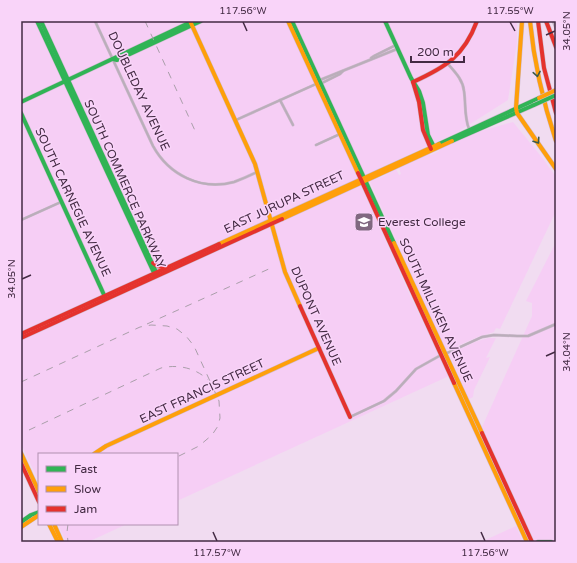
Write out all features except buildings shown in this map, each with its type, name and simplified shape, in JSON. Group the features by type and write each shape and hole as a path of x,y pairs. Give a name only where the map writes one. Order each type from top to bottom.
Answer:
{"main road":[{"name":"SOUTH COMMERCE PARKWAY","path":"37,21 67,81 151,260 156,274"},
{"name":"SOUTH COMMERCE PARKWAY","path":"41,21 156,274"},
{"path":"21,102 113,59 117,60 191,22 201,21"},
{"name":"SOUTH MILLIKEN AVENUE","path":"288,21 319,83 340,134 363,180"},
{"name":"SOUTH MILLIKEN AVENUE","path":"292,21 492,461 527,542"},
{"path":"385,21 413,82 417,85 432,148"},
{"path":"413,82 435,72 448,64 458,55 467,43 477,21"},
{"path":"522,21 517,110 556,169"},
{"path":"530,21 539,86 556,141"},
{"path":"538,21 543,60 556,113"},
{"path":"546,21 556,47"},
{"name":"DUPONT AVENUE","path":"191,22 258,172 285,272 350,417"},
{"name":"EAST JURUPA STREET","path":"533,103 556,90"},
{"name":"EAST JURUPA STREET","path":"21,338 156,274 432,148 533,103 556,95"},
{"name":"EAST JURUPA STREET","path":"432,148 469,129 517,110"},
{"name":"SOUTH CARNEGIE AVENUE","path":"21,113 106,298"},
{"name":"EAST JURUPA STREET","path":"156,274 168,267 271,222"},
{"path":"151,260 161,268 168,267"},
{"name":"EAST JURUPA STREET","path":"21,334 80,307 106,298"},
{"path":"63,319 65,316 80,307"},
{"path":"35,332 52,322 53,319"},
{"name":"EAST FRANCIS STREET","path":"96,453 106,446 319,348"},
{"path":"21,453 38,490"},
{"name":"SOUTH MILLIKEN AVENUE","path":"492,461 532,542"},
{"path":"21,464 38,500"},
{"path":"21,522 38,512"},
{"path":"21,527 38,516"},
{"path":"50,525 58,542"},
{"path":"54,525 62,542"},
{"path":"538,542 551,542"}],"street":[{"name":"DOUBLEDAY AVENUE","path":"96,21 153,146 161,159 171,169 190,180 212,184 234,182 258,172"},
{"path":"553,21 556,29"},
{"path":"236,121 340,74 343,71 374,56 397,47"},
{"path":"448,64 460,79 464,88 465,118 469,129"},
{"path":"280,100 293,126"},
{"path":"316,145 340,134"},
{"path":"21,220 61,202"},
{"path":"350,417 384,401 396,391 416,369 482,337 494,335 528,336 556,324"}],"shaded area":[{"path":"21,21 517,21 517,42 508,100 456,133 358,178 409,293 449,376 178,501 178,453 38,453 38,480 21,444"},
{"path":"513,122 556,177 556,211 500,329 496,328 494,332 448,350 445,349 370,182 396,169 399,175 401,174 399,168 429,154 431,155 439,151 439,149 471,134"},
{"path":"556,242 556,542 536,542 533,539 482,427 532,316 532,303 526,301"},
{"path":"488,338 496,338 486,358 490,357 474,390 473,397 469,399 449,354 475,342"},
{"path":"58,525 125,525 88,542 66,542"},
{"path":"516,526 523,542 481,542"}],"railway":[{"path":"145,21 197,135"},
{"path":"147,324 271,268"},
{"path":"21,382 140,327 151,325 167,326 177,329 186,336 194,346 219,401 220,418 218,426 212,435 199,446 178,456"},
{"path":"29,430 161,368 174,366 186,368 198,372 208,380"},
{"path":"68,525 68,542"}],"traffic: fast":[{"path":"37,21 155,275"},
{"path":"41,21 157,274"},
{"path":"21,102 193,21"},
{"path":"113,59 117,60 201,21"},
{"path":"292,21 394,243"},
{"path":"385,21 411,78 419,91 423,103 428,135 434,147"},
{"path":"534,105 554,96"},
{"path":"439,144 539,98"},
{"path":"452,141 534,105"},
{"path":"21,113 105,297"},
{"path":"21,522 38,512"},
{"path":"538,542 551,542"}],"traffic: slow":[{"path":"190,21 255,164 285,272 300,306"},
{"path":"288,21 358,173"},
{"path":"522,21 516,108 517,113 556,169"},
{"path":"530,21 540,82 556,141"},
{"path":"539,98 556,90"},
{"path":"282,219 452,141"},
{"path":"219,244 439,144"},
{"path":"394,243 482,433"},
{"path":"96,453 106,446 319,348"},
{"path":"454,383 527,542"},
{"path":"21,453 38,490"},
{"path":"21,527 38,516"},
{"path":"50,525 58,542"},
{"path":"54,525 62,542"}],"traffic: jam":[{"path":"413,82 435,71 460,52 472,33 477,21"},
{"path":"538,21 544,68 556,113"},
{"path":"546,21 556,47"},
{"path":"413,82 419,102 423,130 431,149"},
{"path":"358,173 454,383"},
{"path":"21,338 282,219"},
{"path":"21,334 219,244"},
{"path":"153,263 157,266 164,267"},
{"path":"300,306 350,417"},
{"path":"482,433 532,542"},
{"path":"21,463 38,500"}],"place":[{"name":"Everest College","path":"364,222"}]}
